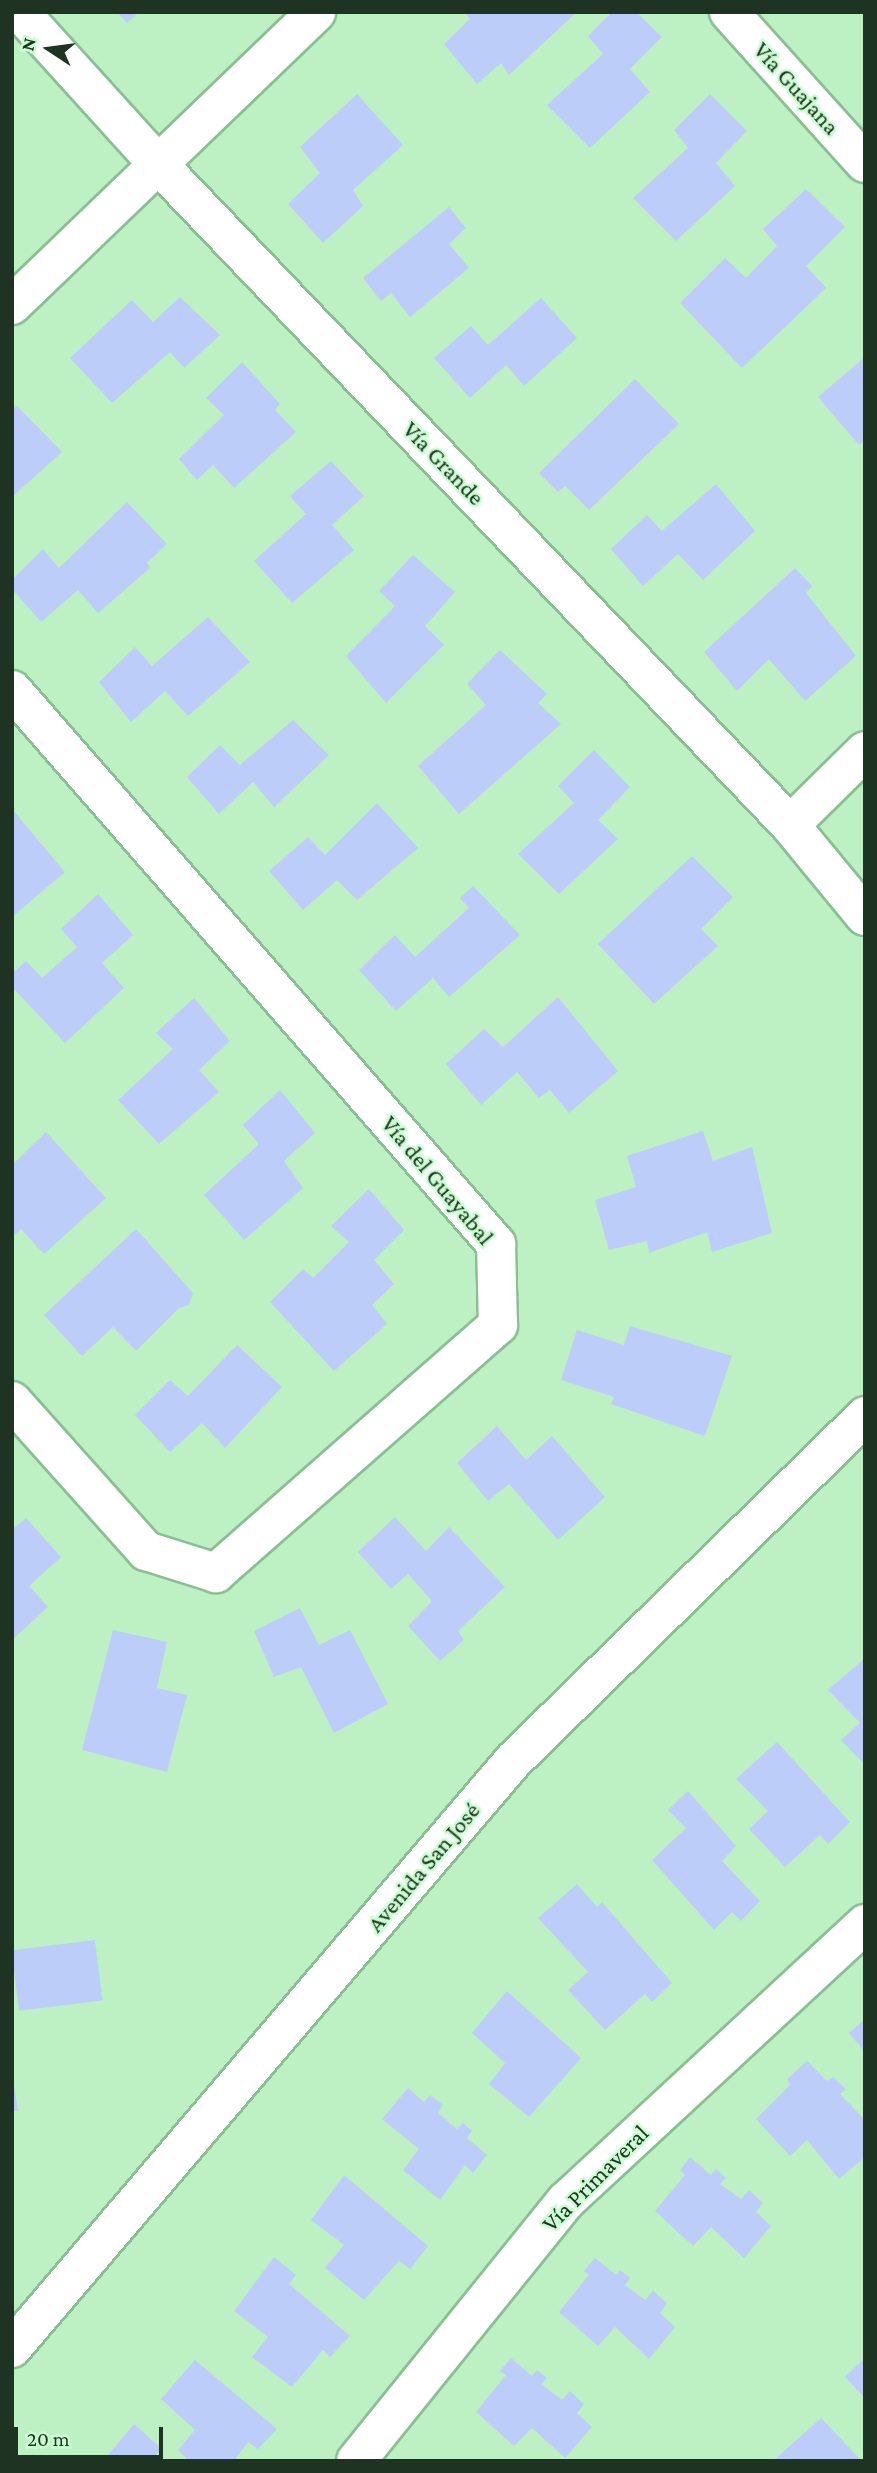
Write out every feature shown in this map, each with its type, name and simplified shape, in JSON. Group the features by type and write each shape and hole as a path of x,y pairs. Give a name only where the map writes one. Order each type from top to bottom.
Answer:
{"street":[{"name":"Vía Grande","path":"20,12 158,164 790,825 865,916"},
{"path":"12,305 316,12"},
{"name":"Vía Guajana","path":"729,12 865,163"},
{"name":"Vía del Guayabal","path":"12,690 496,1244 498,1325 216,1573 146,1551 12,1401"},
{"path":"790,825 865,751"},
{"name":"Avenida San José","path":"12,2348 513,1761 865,1416"},
{"name":"Vía Primaveral","path":"356,2461 566,2201 865,1924"}],"building":[{"path":"117,12 139,12 127,23"},
{"path":"464,12 577,12 509,75 501,63 477,84 444,44 470,19"},
{"path":"612,12 636,12 662,37 630,69 650,92 590,148 547,105 603,54 588,36"},
{"path":"357,94 403,145 353,190 363,206 323,243 288,204 320,173 300,147"},
{"path":"710,94 747,131 716,163 735,186 676,241 633,198 688,148 674,130"},
{"path":"806,189 845,227 806,266 826,288 742,368 680,303 725,258 746,278 777,246 763,229"},
{"path":"449,207 466,228 449,244 469,268 410,317 391,293 381,301 363,278"},
{"path":"180,297 220,335 184,368 170,352 112,403 70,358 132,300 153,322"},
{"path":"541,298 577,338 524,386 506,365 470,398 434,358 471,326 488,345"},
{"path":"865,357 865,440 859,445 818,397"},
{"path":"242,362 280,404 275,410 296,432 234,488 213,465 197,480 179,459 224,415 206,398"},
{"path":"635,379 679,424 589,510 565,486 558,492 539,473"},
{"path":"17,406 62,452 12,497 12,410"},
{"path":"331,461 364,496 332,525 354,550 292,603 254,561 306,514 290,496"},
{"path":"716,484 755,531 703,580 678,554 643,586 611,549 647,515 662,531"},
{"path":"127,502 167,544 147,563 150,568 98,613 78,590 41,622 12,589 12,580 43,549 59,568"},
{"path":"413,555 455,592 425,626 444,645 386,703 346,656 395,606 379,591"},
{"path":"795,568 812,586 806,593 856,656 805,701 769,659 737,691 704,652"},
{"path":"208,617 250,662 188,716 165,691 131,722 99,682 135,647 152,666"},
{"path":"500,650 547,694 538,703 561,724 459,814 418,766 486,705 467,684"},
{"path":"293,720 329,755 274,807 253,782 219,814 187,777 220,745 240,765"},
{"path":"594,750 630,787 598,820 618,839 559,894 518,854 574,803 558,786"},
{"path":"377,803 418,848 357,900 337,880 303,910 269,871 308,837 325,855"},
{"path":"12,809 65,872 12,917"},
{"path":"692,856 733,897 701,929 718,946 654,1004 598,944"},
{"path":"473,886 520,935 449,997 433,978 396,1011 359,970 395,935 415,957 469,908 460,898"},
{"path":"98,894 133,935 102,963 124,988 65,1043 12,987 12,974 26,961 42,978 77,947 61,929"},
{"path":"558,997 618,1071 569,1113 550,1090 539,1098 517,1072 481,1105 446,1064 484,1029 503,1047"},
{"path":"194,998 230,1041 199,1070 219,1092 159,1144 118,1100 173,1049 156,1033"},
{"path":"280,1090 315,1133 284,1161 303,1188 244,1240 204,1195 259,1144 243,1125"},
{"path":"703,1131 713,1161 752,1147 772,1233 712,1252 707,1232 649,1253 647,1241 609,1250 595,1200 636,1187 627,1156"},
{"path":"46,1132 106,1198 44,1254 21,1229 12,1237 12,1165"},
{"path":"369,1189 404,1230 374,1260 394,1284 372,1305 387,1324 334,1371 270,1302 303,1269 313,1278 349,1242 331,1226"},
{"path":"136,1229 193,1293 189,1305 179,1308 136,1351 113,1327 82,1356 44,1315"},
{"path":"630,1326 732,1356 705,1436 611,1404 614,1397 561,1380 577,1330 624,1345"},
{"path":"237,1345 282,1387 225,1448 202,1423 170,1452 135,1415 170,1380 188,1396"},
{"path":"497,1426 526,1460 552,1436 605,1497 558,1540 509,1484 488,1501 457,1463"},
{"path":"395,1517 426,1551 449,1527 505,1587 458,1631 464,1640 440,1661 408,1626 432,1601 408,1574 391,1589 358,1552"},
{"path":"26,1518 61,1557 29,1586 48,1607 12,1640 12,1530"},
{"path":"300,1608 319,1645 350,1630 388,1704 334,1733 301,1667 274,1677 254,1631"},
{"path":"113,1630 167,1642 157,1688 187,1695 167,1772 82,1750"},
{"path":"865,1658 865,1765 841,1740 860,1723 828,1690"},
{"path":"777,1742 850,1822 828,1844 820,1835 785,1867 749,1829 768,1811 736,1779"},
{"path":"688,1791 736,1846 722,1861 760,1901 741,1921 732,1912 714,1930 652,1860 686,1828 668,1810"},
{"path":"577,1884 597,1907 602,1902 672,1983 652,2002 645,1994 605,2030 568,1990 588,1972 538,1918"},
{"path":"95,1940 102,2001 19,2011 12,1950"},
{"path":"507,1991 581,2058 529,2117 489,2084 505,2063 472,2033"},
{"path":"865,2019 865,2052 849,2033"},
{"path":"807,2061 827,2081 833,2077 846,2089 840,2094 865,2120 865,2157 839,2179 807,2140 790,2156 756,2119 790,2085 787,2079"},
{"path":"14,2085 18,2111 12,2111"},
{"path":"408,2088 424,2102 430,2095 443,2105 438,2113 457,2129 463,2123 472,2131 467,2138 487,2155 473,2173 465,2165 440,2200 403,2170 419,2149 382,2119"},
{"path":"690,2157 711,2175 716,2169 726,2178 720,2184 741,2199 749,2190 763,2203 756,2212 771,2226 744,2258 711,2227 693,2246 655,2211 685,2175 680,2170"},
{"path":"344,2175 428,2246 410,2269 399,2261 364,2300 325,2268 344,2245 311,2220"},
{"path":"274,2257 296,2275 289,2284 350,2336 330,2357 323,2350 292,2387 252,2357 268,2337 234,2311"},
{"path":"595,2258 616,2275 620,2270 630,2278 625,2285 645,2300 653,2291 667,2303 660,2313 675,2327 649,2359 615,2327 598,2346 559,2312 589,2275 584,2271"},
{"path":"511,2358 532,2376 537,2370 547,2378 541,2384 562,2400 570,2391 584,2404 577,2413 592,2427 565,2458 532,2428 514,2446 476,2412 506,2375 500,2371"},
{"path":"865,2358 865,2398 845,2377"},
{"path":"195,2360 277,2429 258,2449 248,2442 234,2461 189,2461 178,2450 195,2430 161,2399"},
{"path":"821,2418 859,2458 856,2461 773,2461"},
{"path":"134,2424 162,2449 150,2461 103,2461"}]}
